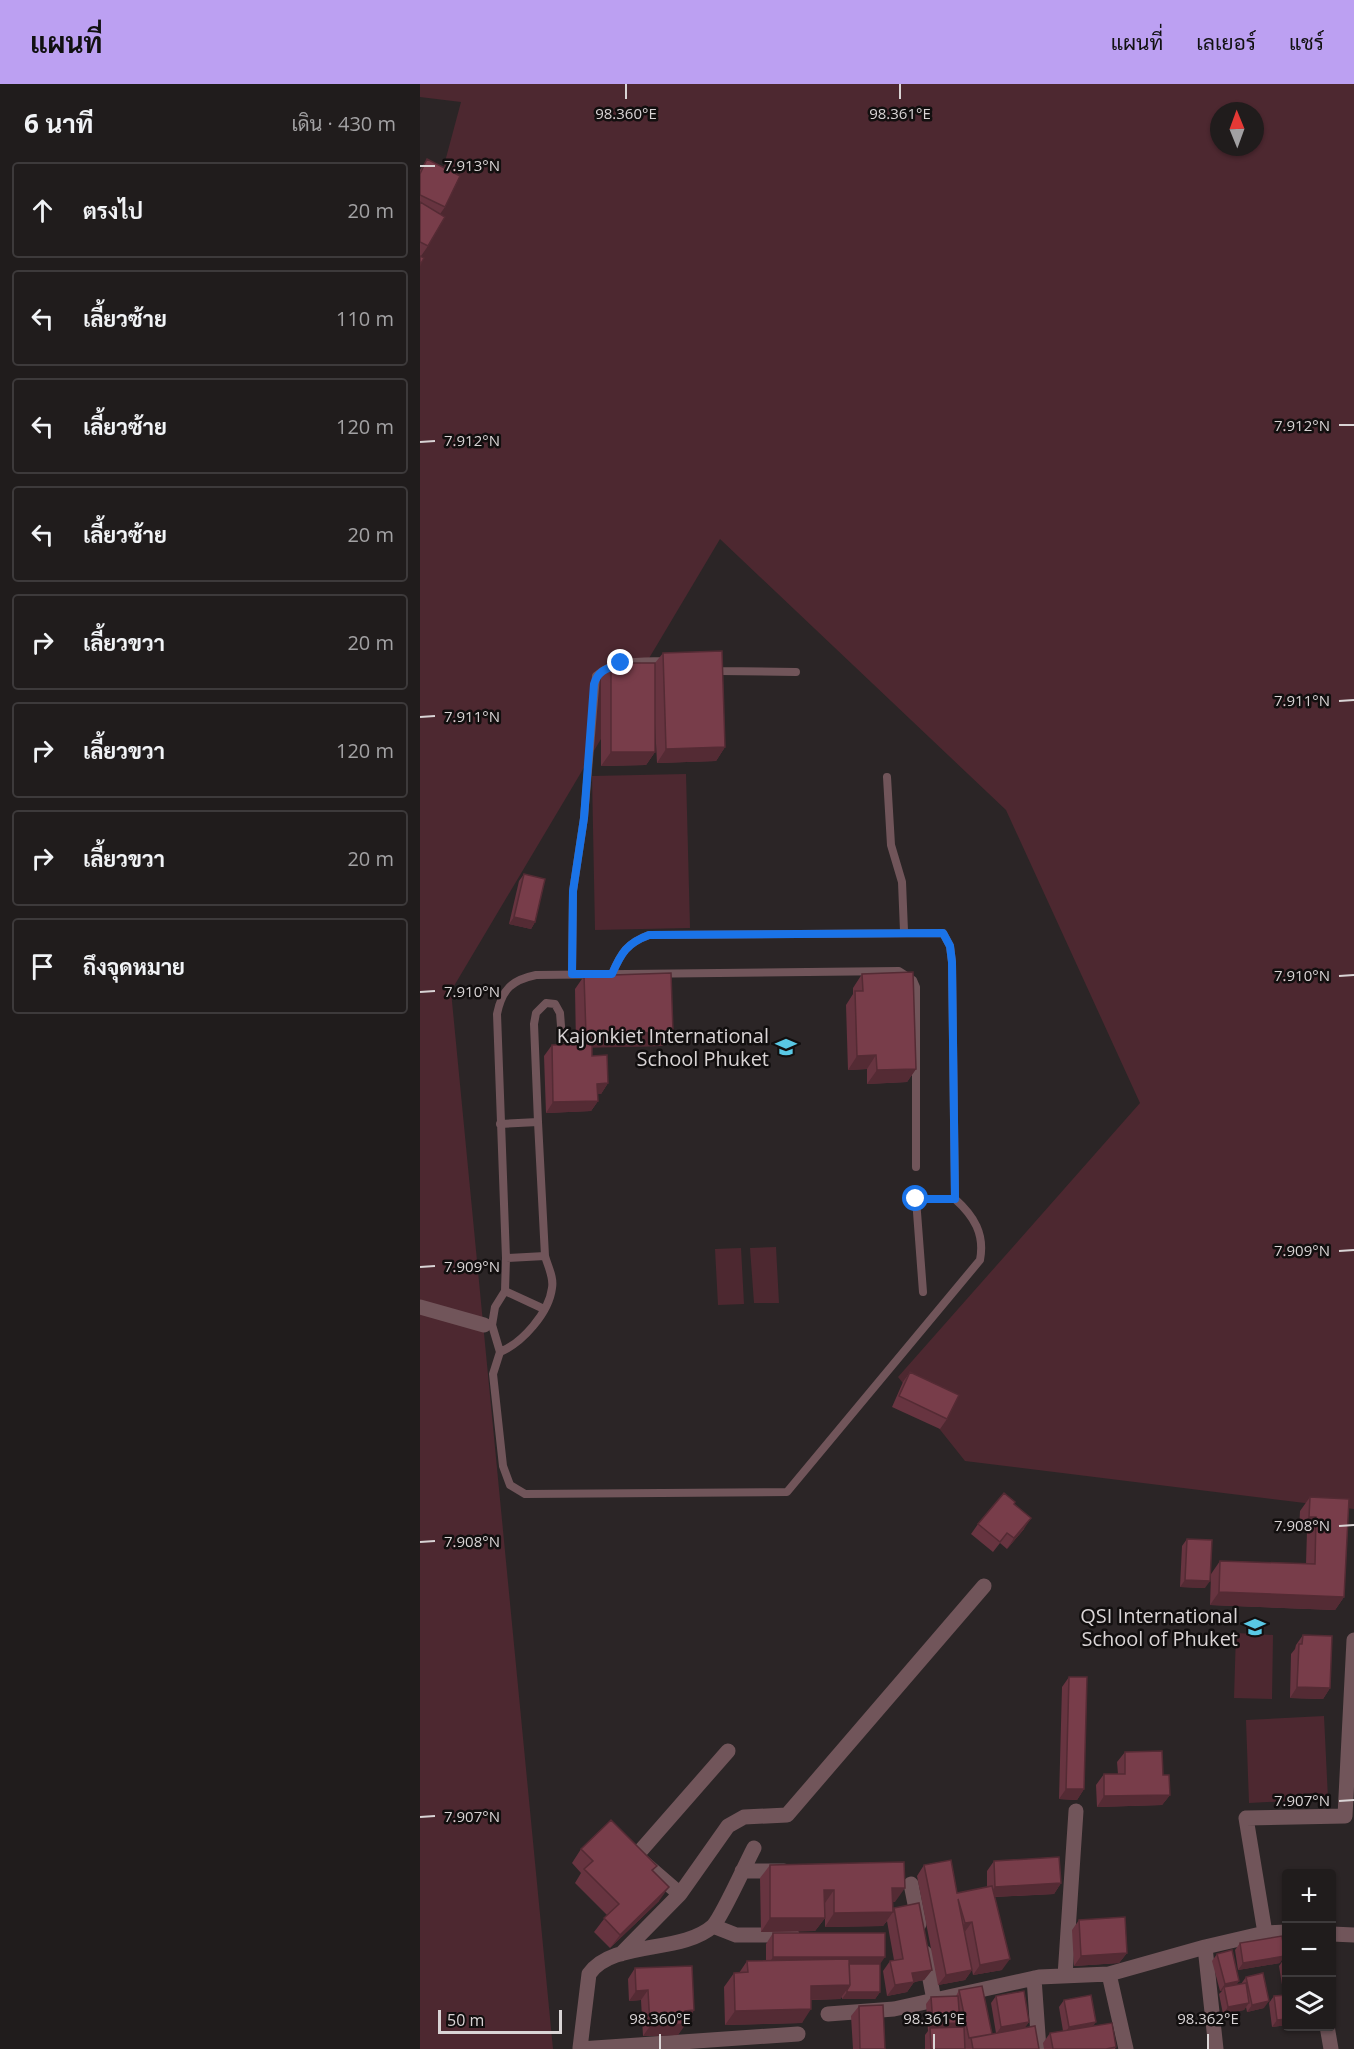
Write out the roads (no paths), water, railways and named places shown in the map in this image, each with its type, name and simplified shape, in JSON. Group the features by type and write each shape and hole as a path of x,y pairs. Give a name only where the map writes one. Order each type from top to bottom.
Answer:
{"street":[{"path":"420,1307 488,1325"},
{"path":"621,1954 680,1894 728,1826 744,1817 787,1815 984,1586"},
{"path":"1265,1933 1246,1818 1345,1816 1354,1640"},
{"path":"680,1894 636,1856 728,1751"},
{"path":"1065,1976 1076,1811"},
{"path":"754,1848 713,1926 687,1939 621,1954 596,1964 589,1974 580,2048 798,2034"},
{"path":"742,1871 800,1871"},
{"path":"911,1884 934,2000"},
{"path":"713,1926 736,1935 803,1935"},
{"path":"828,2014 894,2009 1034,1978 1109,1974 1204,1947 1265,1933 1282,1932"},
{"path":"1336,1934 1354,1935"},
{"path":"1204,1947 1216,2049"},
{"path":"1109,1974 1126,2049"},
{"path":"1034,1978 1038,2049"},
{"path":"1328,2031 1331,2049"}],"lane":[{"path":"710,660 720,671 796,672"},
{"path":"572,974 573,891 584,818 596,676 602,670 621,663 676,661"},
{"path":"887,777 891,845 902,882 904,931"},
{"path":"612,974 621,951 634,940 649,935 904,931 943,933 950,946 955,1199"},
{"path":"916,1167 916,987 907,975 899,970 536,975 520,979 508,986 500,998 497,1014 506,1258 505,1291 488,1325 500,1352 493,1374 503,1466 510,1485 525,1494 787,1492 980,1260 982,1250 976,1224 969,1211 955,1199 916,1199 923,1292"},
{"path":"500,1352 513,1346 544,1309 552,1290 552,1278 544,1256 534,1024 536,1013 546,1003 555,1004 560,1012 562,1040"},
{"path":"500,1124 538,1122"},
{"path":"506,1258 544,1256"},
{"path":"505,1291 544,1309"}],"place":[{"name":"Kajonkiet International School Phuket","path":"786,1047"},
{"name":"QSI International School of Phuket","path":"1255,1627"}]}
